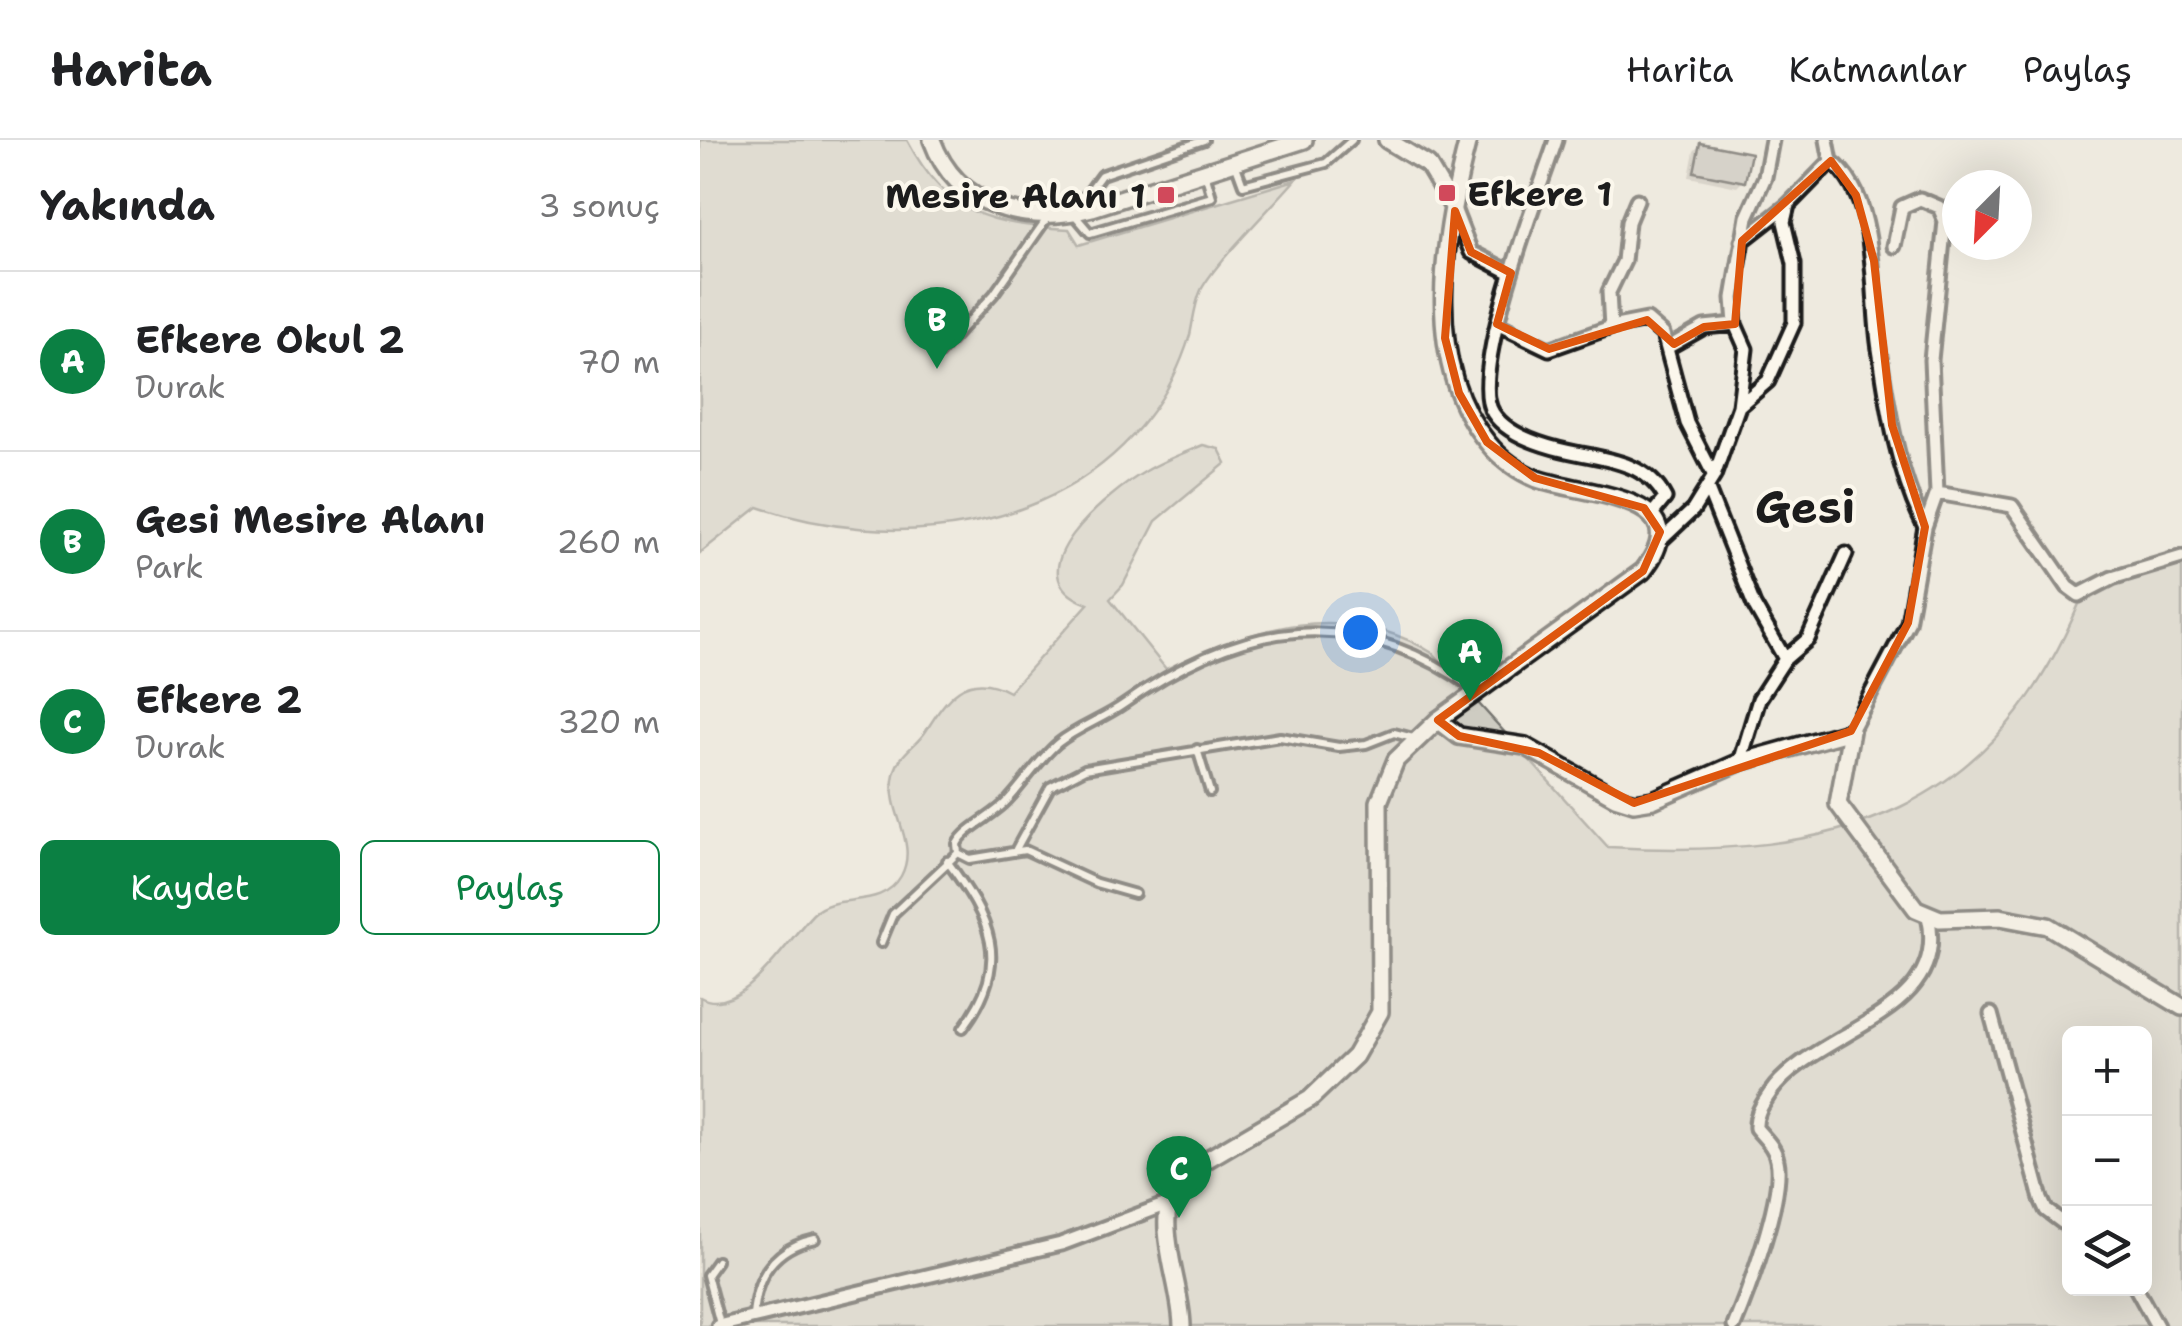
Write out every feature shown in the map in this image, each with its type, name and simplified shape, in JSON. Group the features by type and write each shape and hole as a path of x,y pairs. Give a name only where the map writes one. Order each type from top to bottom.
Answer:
{"street":[{"path":"932,140 950,175 969,193 992,206 1028,216 1074,212 1304,140"},
{"path":"1387,140 1428,165 1455,211 1470,252 1511,274"},
{"path":"1468,140 1444,281 1445,338 1459,393 1487,442 1509,463 1535,478 1635,504 1652,514 1660,541"},
{"path":"1556,140 1497,324 1488,393 1492,412 1517,432 1553,449 1614,460 1648,475 1665,498 1652,514"},
{"path":"1182,1326 1179,1283 1167,1242 1167,1204 1184,1174 1310,1099 1355,1056 1380,1012 1378,802 1396,760 1438,720 1480,694 1643,571 1660,541 1693,510 1710,482 1739,406 1746,349 1735,324 1733,298 1742,241 1765,177 1772,140"},
{"path":"1827,140 1831,161 1840,168 1856,195 1874,260 1878,343 1892,425 1910,496 1926,527"},
{"path":"1742,241 1788,205 1831,161"},
{"path":"1734,1326 1758,1257 1779,1172 1773,1149 1756,1128 1760,1108 1807,1056 1906,997 1928,957 1932,931 1928,916 1909,901 1838,804 1851,731 1908,623 1926,527 1937,493 1931,360 1945,220 1938,207 1920,198 1902,206 1894,246"},
{"path":"1611,327 1609,292 1624,262 1628,222 1637,200"},
{"path":"1739,406 1768,381 1794,323 1794,264 1784,222 1788,205"},
{"path":"1497,324 1538,348 1549,349 1611,327 1648,320 1663,334 1687,423 1754,605 1786,659"},
{"path":"1667,348 1704,328 1735,324"},
{"path":"1937,493 2012,506 2068,587 2079,595 2112,578 2182,557"},
{"path":"1740,762 1759,699 1786,659 1808,639 1846,554"},
{"path":"1438,720 1459,736 1525,746 1634,803 1653,800 1740,762 1851,731"},
{"path":"1928,916 2000,916 2048,926 2181,1004"},
{"path":"1990,1014 2041,1199 2046,1210 2062,1222"},
{"path":"719,1326 1062,1244 1167,1204"},
{"path":"2140,1296 2157,1326"}],"lane":[{"path":"1204,140 1101,175 1074,212 1090,233 1212,197 1205,172"},
{"path":"1234,162 1243,185 1326,163 1352,140"},
{"path":"937,356 994,294 1049,216"},
{"path":"880,943 893,914 958,853 960,837 1002,807 1058,743 1175,669 1252,640 1304,630 1355,633 1404,651 1480,694"},
{"path":"1016,849 1044,794 1062,778 1084,769 1140,764 1197,749 1280,737 1348,747 1394,734 1414,739"},
{"path":"1197,749 1210,792"},
{"path":"958,853 970,859 1016,849 1043,856 1096,883 1136,894"},
{"path":"948,861 986,918 990,931 985,988 964,1028"},
{"path":"753,1316 762,1279 778,1253 816,1239"},
{"path":"717,1261 708,1275 719,1326"}],"highlighted area":[{"path":"1831,161 1856,195 1874,261 1892,425 1925,527 1908,623 1851,731 1634,803 1539,753 1459,736 1438,720 1643,571 1660,532 1644,508 1535,478 1487,442 1459,393 1445,338 1455,211 1471,252 1511,273 1497,324 1549,349 1647,320 1674,344 1704,327 1735,324 1742,241"}],"shaded area":[{"path":"700,140 907,140 938,185 973,211 1016,224 1069,229 1079,245 1295,180 1208,278 1182,357 1156,407 1112,456 1069,487 1021,509 970,523 916,529 809,521 758,507 700,553"},
{"path":"1203,445 1219,449 1226,463 1156,521 1123,585 1110,599 1166,669 1232,641 1299,625 1367,627 1400,637 1434,654 1608,847 1691,849 1767,844 1837,830 1900,807 1957,772 2007,724 2051,662 2087,584 2182,555 2182,1326 700,1326 700,997 716,1001 747,988 823,907 871,897 892,887 901,876 907,852 893,792 895,771 902,758 959,690 981,683 1009,692 1088,604 1066,591 1058,574 1061,555 1090,515 1129,482 1160,463"}],"building":[{"path":"1700,143 1751,153 1745,182 1694,172"}],"place":[{"name":"Efkere 1","path":"1447,193"},
{"name":"Mesire Alanı 1","path":"1166,195"},
{"name":"Gesi Mesire Alanı","path":"937,369"},
{"name":"Efkere Okul 2","path":"1470,701"},
{"name":"Efkere 2","path":"1179,1218"}],"district":[{"name":"Gesi","path":"1805,507"}]}
